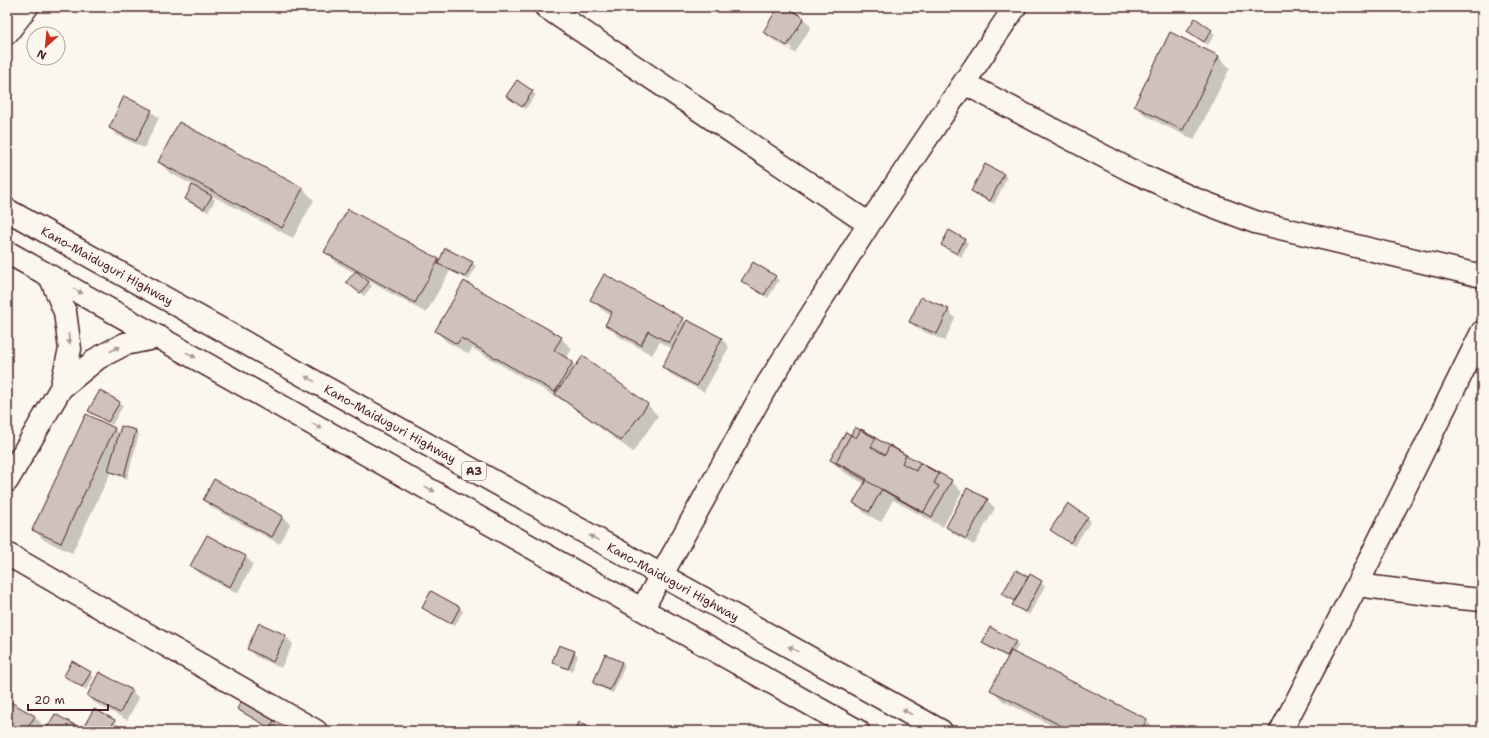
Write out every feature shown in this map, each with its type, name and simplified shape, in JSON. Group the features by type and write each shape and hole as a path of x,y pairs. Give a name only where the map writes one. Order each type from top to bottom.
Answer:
{"main road":[{"path":"7,33 27,7"},
{"path":"642,609 662,576 767,385 869,224 1015,7"},
{"path":"551,8 869,224"},
{"path":"964,83 1130,170 1206,204 1255,222 1482,276"},
{"name":"Kano-Maiduguri Highway","path":"7,210 941,731"},
{"path":"7,252 159,336 858,731"},
{"path":"7,481 61,388 70,349 66,312 50,276"},
{"path":"1281,731 1357,584 1482,332"},
{"path":"61,388 98,358 125,344 159,336"},
{"path":"7,554 316,731"},
{"path":"1357,584 1482,600"}],"building":[{"path":"778,7 787,7 804,18 787,46 763,32"},
{"path":"1195,18 1212,30 1204,42 1187,31"},
{"path":"1170,32 1219,56 1183,130 1134,106"},
{"path":"517,80 533,91 522,107 506,96"},
{"path":"124,96 152,110 136,141 109,128"},
{"path":"179,122 303,188 282,228 158,162"},
{"path":"985,164 1004,174 990,201 971,191"},
{"path":"192,185 212,196 204,209 185,199"},
{"path":"348,209 439,259 415,303 324,252"},
{"path":"949,230 965,239 957,254 941,245"},
{"path":"445,248 473,262 465,277 438,264"},
{"path":"753,262 776,276 764,295 741,281"},
{"path":"356,271 369,282 360,293 346,282"},
{"path":"604,274 683,318 669,343 648,331 641,345 605,325 612,312 590,300"},
{"path":"464,281 562,337 554,350 573,362 555,392 461,338 457,344 435,331"},
{"path":"921,297 949,309 937,334 909,322"},
{"path":"687,320 722,338 697,386 662,367"},
{"path":"583,356 648,404 621,441 555,394"},
{"path":"100,390 120,402 108,422 88,411"},
{"path":"86,414 115,428 61,543 32,530"},
{"path":"121,426 136,430 124,476 108,471"},
{"path":"855,427 952,480 932,517 882,489 869,512 853,503 867,479 836,462"},
{"path":"861,429 876,437 871,447 885,455 890,445 906,455 902,463 916,471 920,463 939,474 934,483 939,486 923,513 830,460 846,432 856,438"},
{"path":"214,479 283,516 272,537 203,500"},
{"path":"967,488 988,499 966,539 946,527"},
{"path":"1068,503 1088,517 1070,543 1050,530"},
{"path":"207,535 246,556 230,587 190,566"},
{"path":"1016,570 1028,577 1015,601 1002,594"},
{"path":"1030,574 1042,581 1025,612 1012,605"},
{"path":"431,591 460,607 451,624 422,608"},
{"path":"259,623 286,635 273,662 247,649"},
{"path":"990,627 1016,641 1007,656 982,643"},
{"path":"559,645 575,651 568,669 552,662"},
{"path":"1011,651 1147,719 1141,731 1072,731 990,690"},
{"path":"605,654 622,662 610,690 593,683"},
{"path":"72,661 91,672 82,687 64,676"},
{"path":"99,672 132,690 120,713 87,696"},
{"path":"244,696 277,715 270,728 237,709"},
{"path":"7,700 35,716 26,731 7,731"},
{"path":"94,709 115,720 109,731 45,731 55,714 82,729"},
{"path":"579,722 598,731 575,731"}]}
